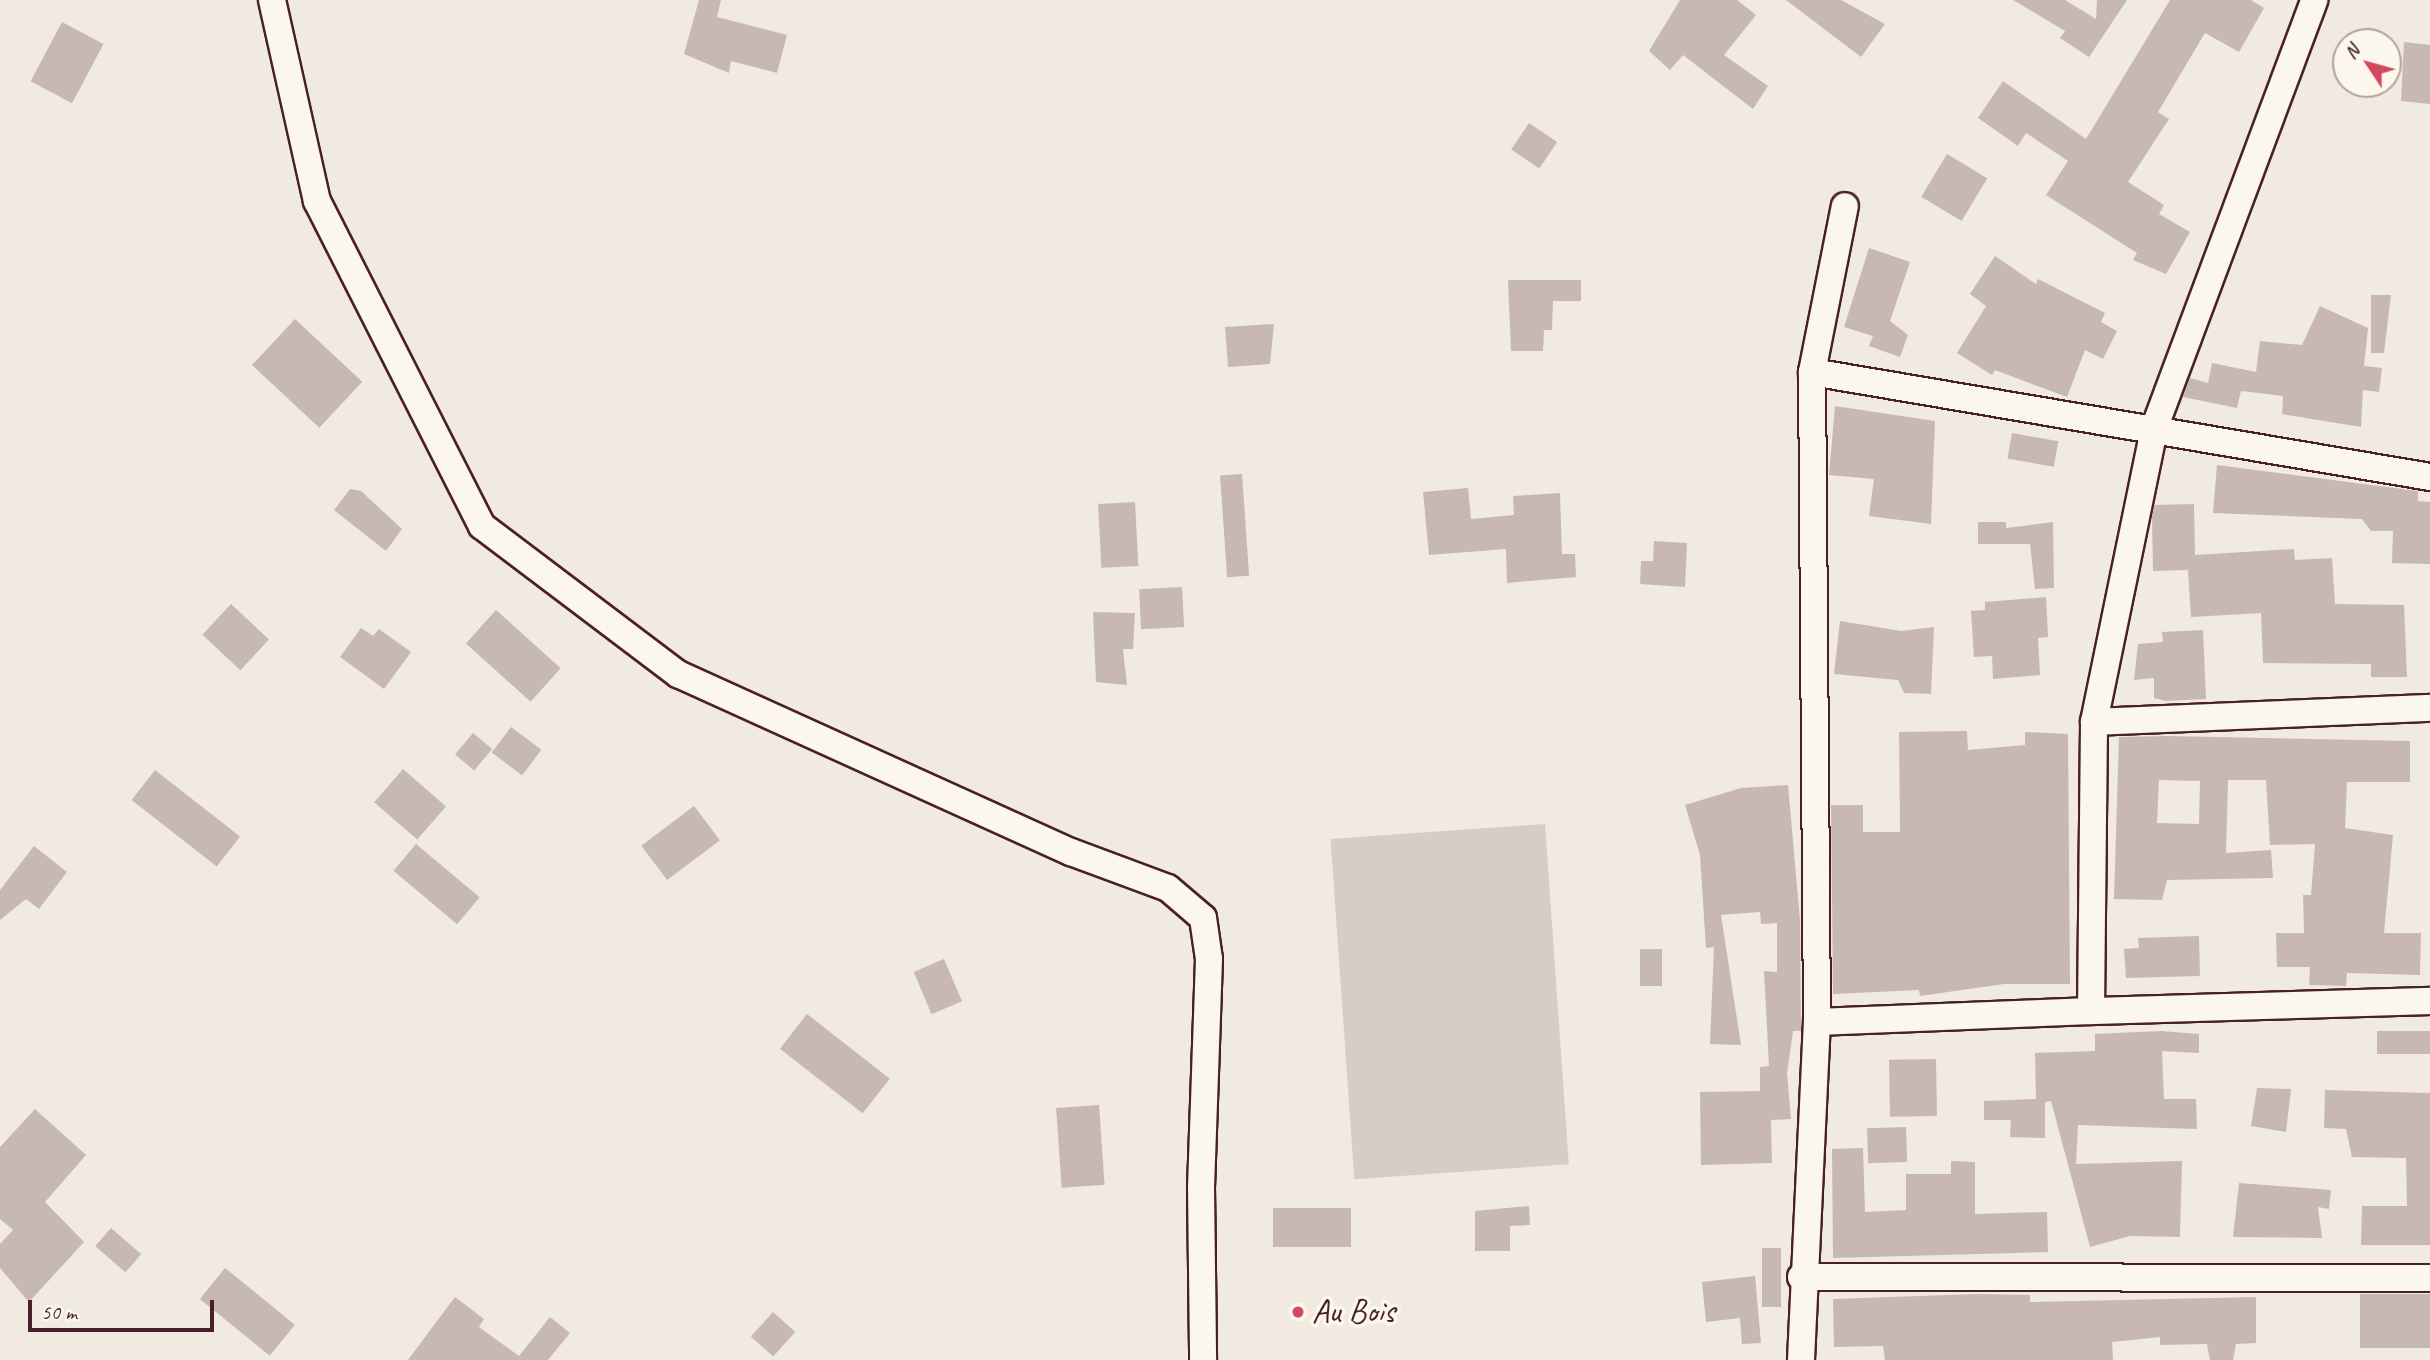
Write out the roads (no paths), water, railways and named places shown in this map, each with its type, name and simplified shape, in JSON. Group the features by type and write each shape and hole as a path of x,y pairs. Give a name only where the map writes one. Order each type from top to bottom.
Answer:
{"street":[{"path":"272,0 317,201 482,526 678,674 1071,852 1168,888 1202,918 1209,959 1201,1187 1203,1360"},
{"path":"2091,1011 2094,722 2154,429 2314,0"},
{"path":"1801,1360 1801,1278 1817,1022 1812,372 1845,206"},
{"path":"1812,372 2430,477"},
{"path":"2094,722 2430,708"},
{"path":"1817,1022 2430,1001"},
{"path":"1801,1278 2430,1278"}],"place":[{"name":"Au Bois","path":"1298,1312"}]}
